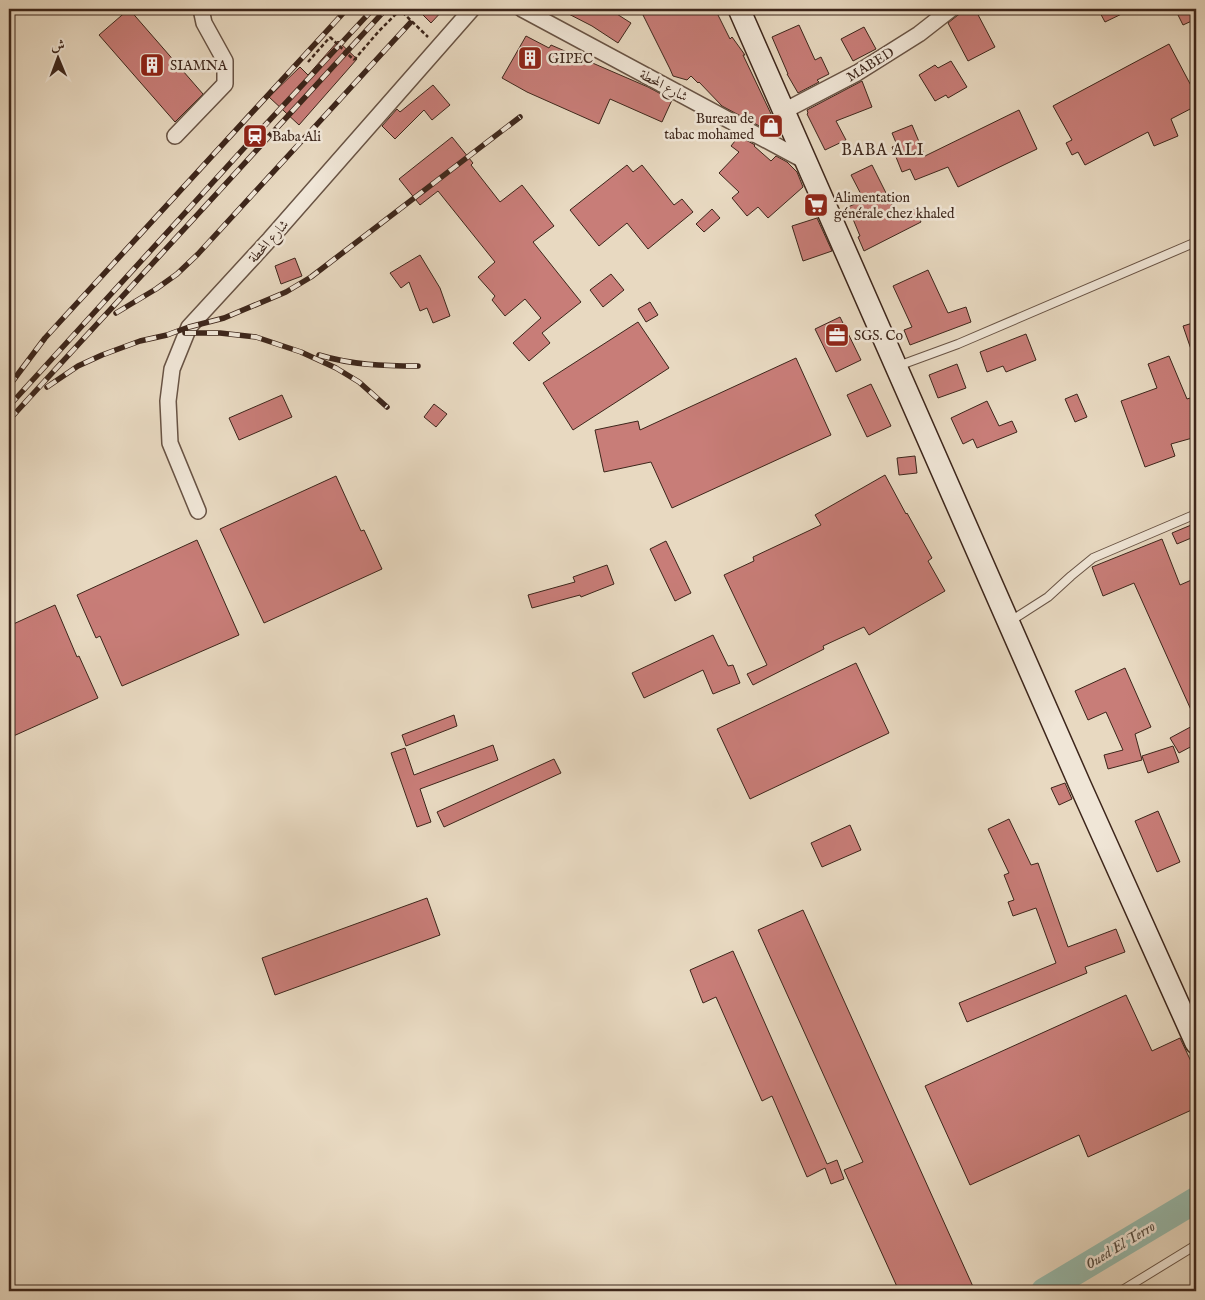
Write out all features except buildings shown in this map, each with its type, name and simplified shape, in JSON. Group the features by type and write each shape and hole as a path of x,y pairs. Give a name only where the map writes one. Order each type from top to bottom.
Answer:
{"main road":[{"path":"739,9 1080,785 1196,1043"}],"street":[{"path":"175,136 226,84 225,61 204,23 201,9"},
{"name":"شارع المحطة","path":"198,511 170,443 168,401 172,369 188,328 270,239 472,9"},
{"name":"شارع المحطة","path":"522,9 806,162"},
{"name":"MABED","path":"784,111 857,73 919,34 951,9"}],"lane":[{"path":"896,367 967,340 1196,242"},
{"path":"1009,622 1048,597 1094,558 1196,514"},
{"path":"1121,1291 1196,1245"}],"path":[{"path":"308,62 330,37 354,60 400,10 438,47"}],"waterway":[{"name":"Oued El Terro","path":"1044,1291 1196,1200"}],"railway":[{"path":"9,386 45,338 347,9"},
{"path":"9,406 373,9"},
{"path":"9,420 386,9"},
{"path":"116,313 177,274 198,254 410,23"},
{"path":"47,387 78,366 102,355 140,341 224,318 286,292 311,277 520,117"},
{"path":"185,333 220,333 256,337 301,352 336,368 359,382 387,407"},
{"path":"319,355 368,364 418,366"}],"place":[{"name":"GIPEC","path":"530,58"},
{"name":"SIAMNA","path":"152,65"},
{"name":"Bureau de tabac mohamed","path":"771,126"},
{"name":"Baba Ali","path":"255,136"},
{"name":"Alimentation générale chez khaled","path":"816,205"},
{"name":"SGS. Co","path":"837,335"}],"district":[{"name":"BABA ALI","path":"883,149"}]}
